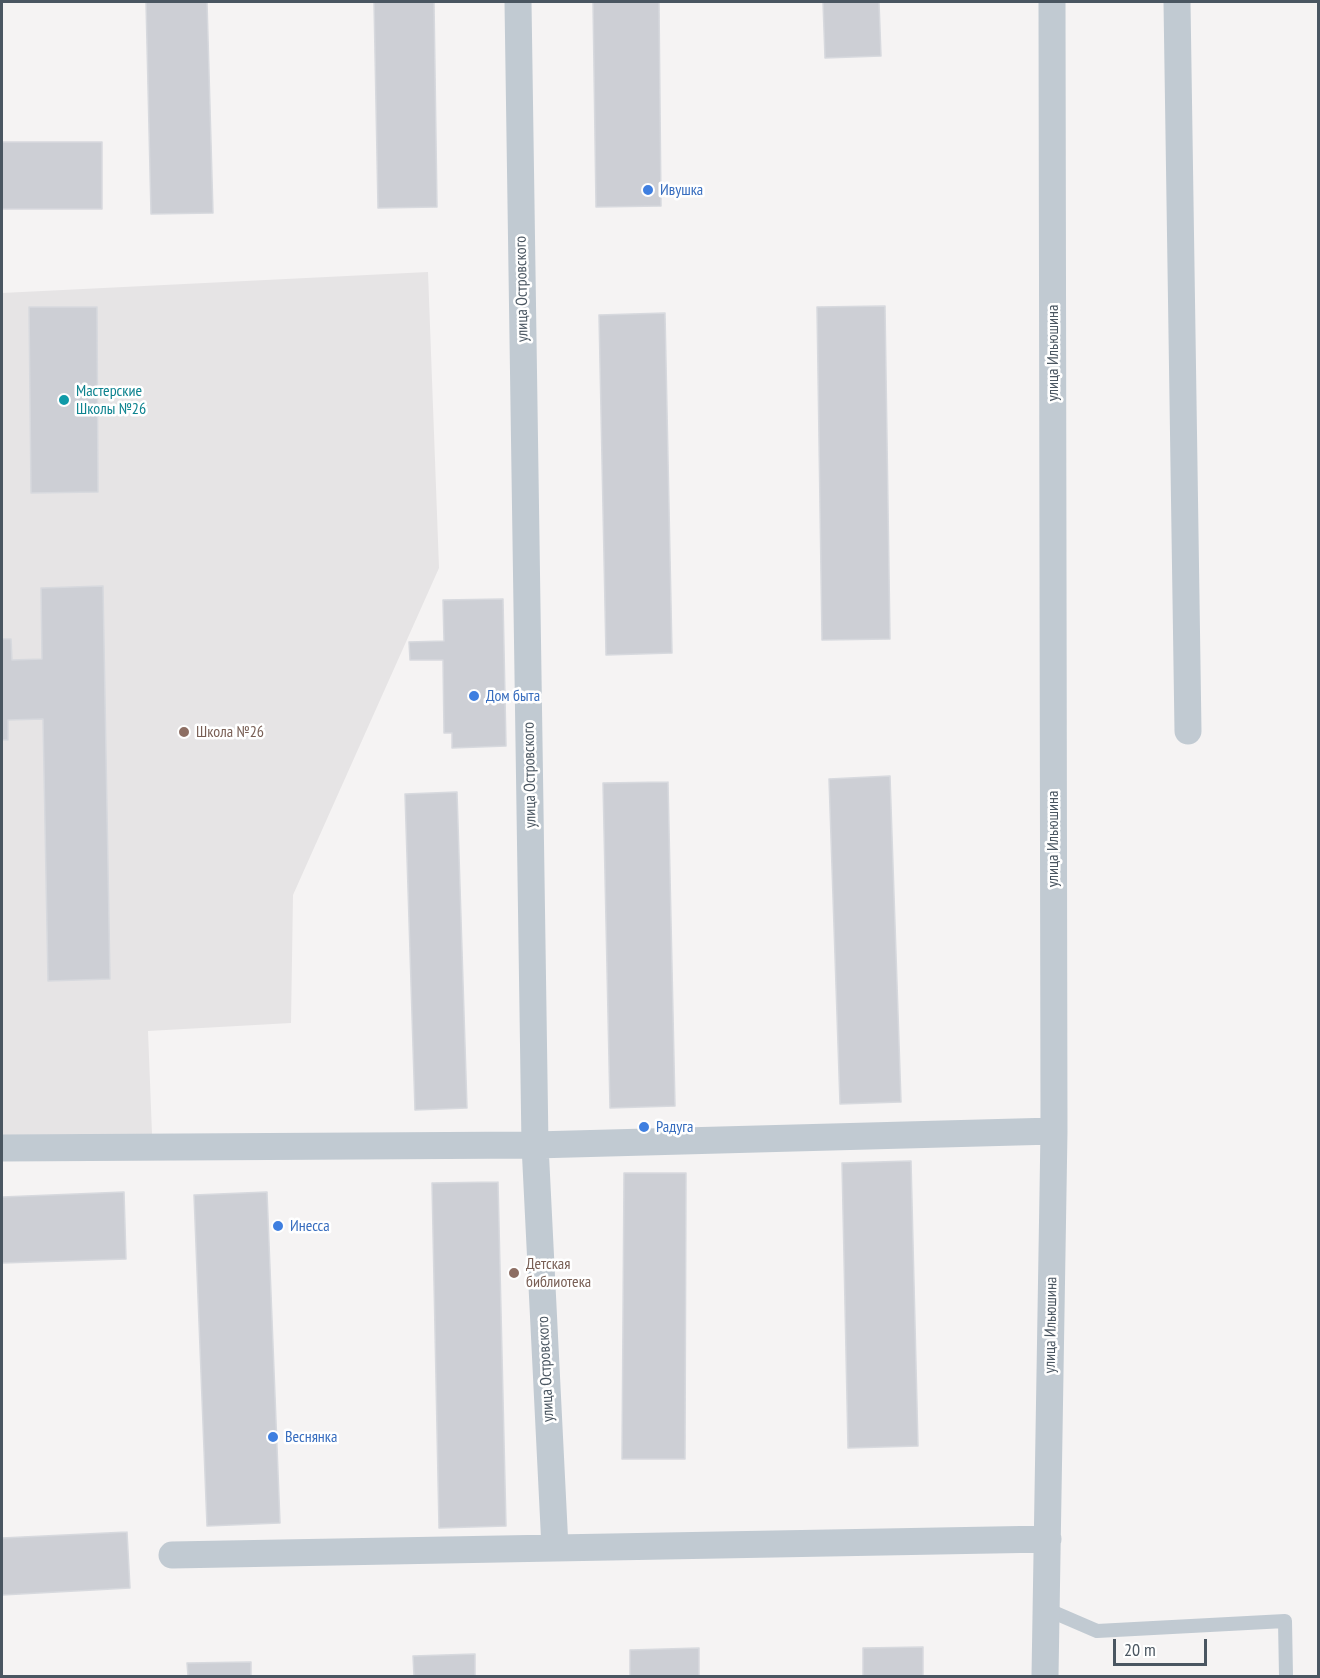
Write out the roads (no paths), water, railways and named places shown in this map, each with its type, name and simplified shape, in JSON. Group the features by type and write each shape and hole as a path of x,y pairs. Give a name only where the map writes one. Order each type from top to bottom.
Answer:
{"street":[{"name":"улица Островского","path":"518,2 536,1145 555,1548"},
{"name":"улица Ильюшина","path":"1045,1677 1053,1131 1052,2"},
{"path":"1177,2 1188,731"},
{"path":"2,1148 536,1145 1053,1131"},
{"path":"172,1555 1047,1539"}],"lane":[{"path":"1046,1609 1097,1631 1285,1621 1286,1677"}],"place":[{"name":"Ивушка","path":"648,190"},
{"name":"Мастерские Школы №26","path":"64,400"},
{"name":"Дом быта","path":"474,696"},
{"name":"Школа №26","path":"184,732"},
{"name":"Радуга","path":"644,1127"},
{"name":"Инесса","path":"278,1226"},
{"name":"Детская библиотека","path":"514,1273"},
{"name":"Веснянка","path":"273,1437"}]}
